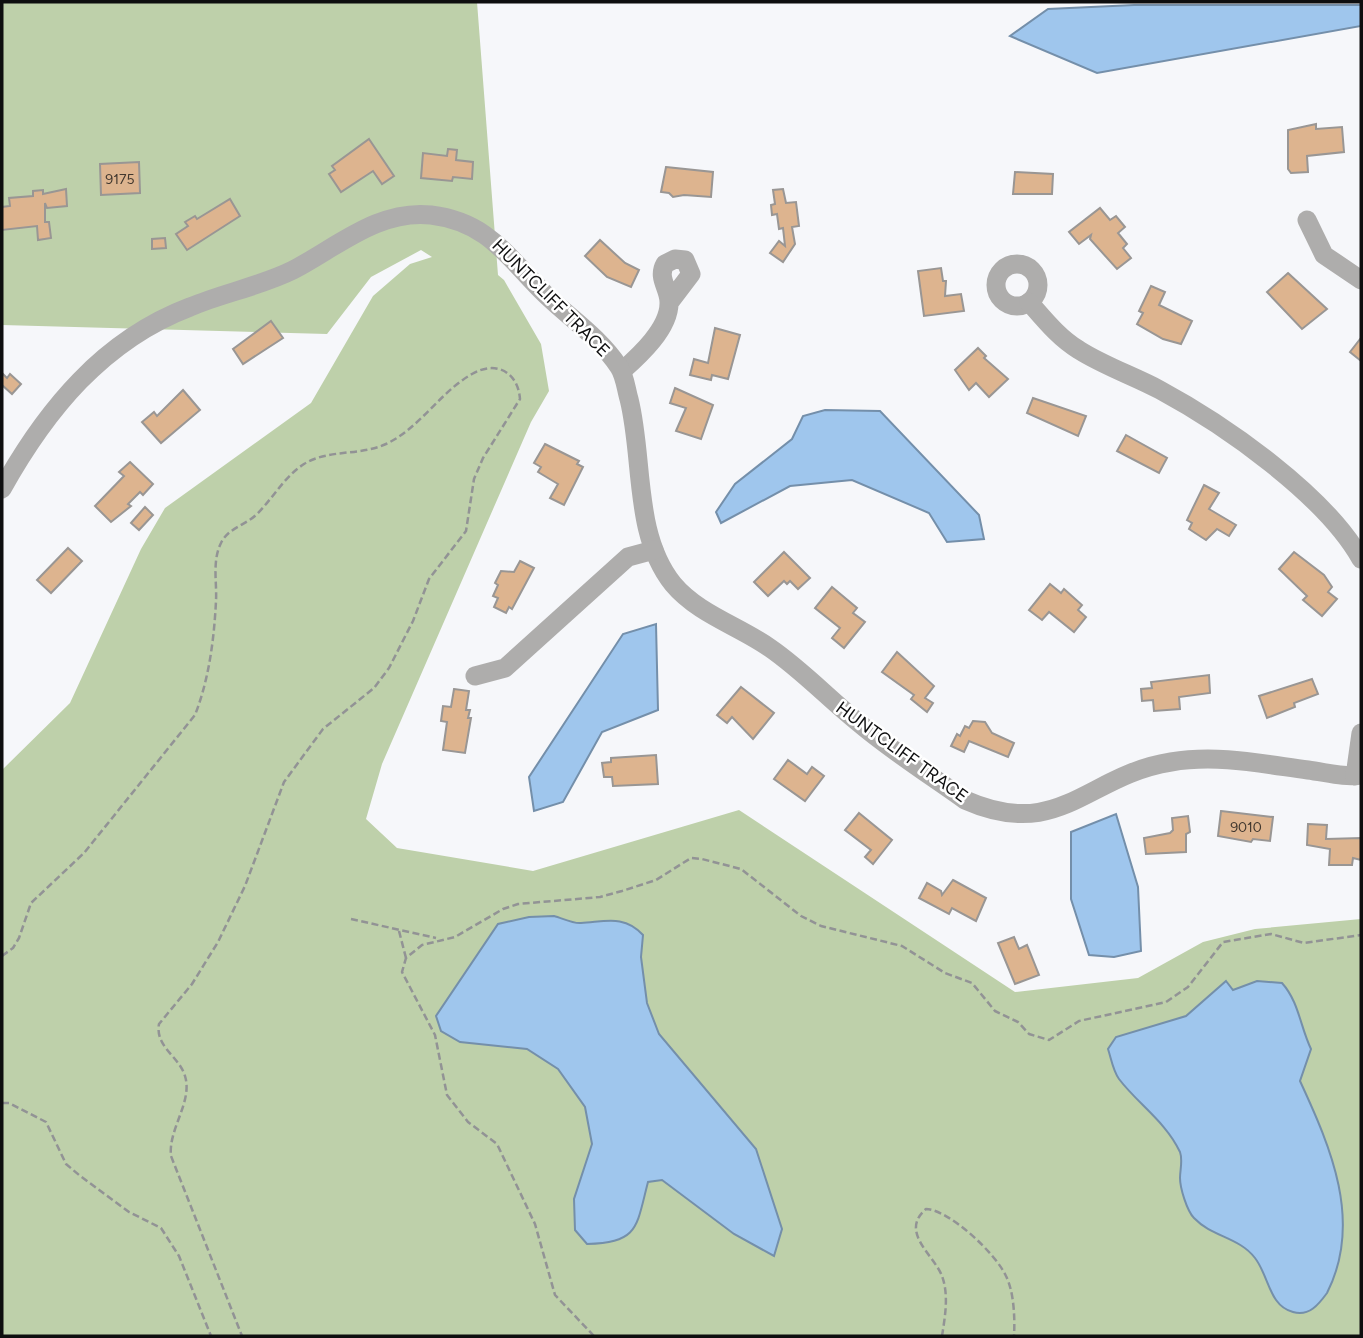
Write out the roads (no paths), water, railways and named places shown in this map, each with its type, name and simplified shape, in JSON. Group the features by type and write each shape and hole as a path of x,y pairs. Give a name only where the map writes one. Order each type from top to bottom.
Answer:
{"street":[{"name":"HUNTCLIFF TRACE","path":"2,489 43,420 89,370 128,339 187,307 290,271 375,223 401,216 429,215 456,220 482,232 505,249 545,294 589,331 622,371 634,419 648,534 654,551 672,582 691,601 773,649 861,726 965,800 983,808 1027,816 1066,805 1140,769 1195,758 1230,759 1358,776"},
{"path":"1307,220 1324,255 1361,280"},
{"path":"1029,302 1063,338 1080,351 1161,390 1215,424 1268,464 1336,522 1361,559"},
{"path":"622,371 652,341 670,303"},
{"path":"475,676 505,668 628,557 654,551"},
{"path":"1358,776 1361,733"}],"water":[{"path":"1134,5 1361,5 1361,26 1097,73 1010,36 1048,9"},
{"path":"825,410 880,411 979,515 984,539 947,542 929,513 852,480 790,486 721,523 716,512 735,484 792,439 803,416"},
{"path":"656,624 658,710 602,732 563,802 534,811 529,777 623,634"},
{"path":"1116,814 1138,887 1141,951 1114,957 1089,955 1071,899 1071,832"},
{"path":"554,916 578,923 621,922 636,928 643,935 641,957 647,1003 659,1034 756,1149 782,1229 774,1256 734,1234 662,1180 648,1182 637,1221 626,1236 604,1243 587,1244 575,1230 574,1199 592,1144 585,1107 558,1069 527,1049 460,1042 441,1031 436,1016 498,924 529,917"},
{"path":"1226,981 1233,990 1257,981 1282,983 1296,1006 1311,1049 1300,1081 1332,1159 1339,1186 1342,1239 1337,1266 1327,1293 1317,1305 1304,1313 1293,1312 1279,1304 1260,1265 1249,1251 1209,1229 1191,1215 1181,1187 1180,1152 1160,1122 1119,1079 1108,1049 1116,1037 1186,1016"}]}
